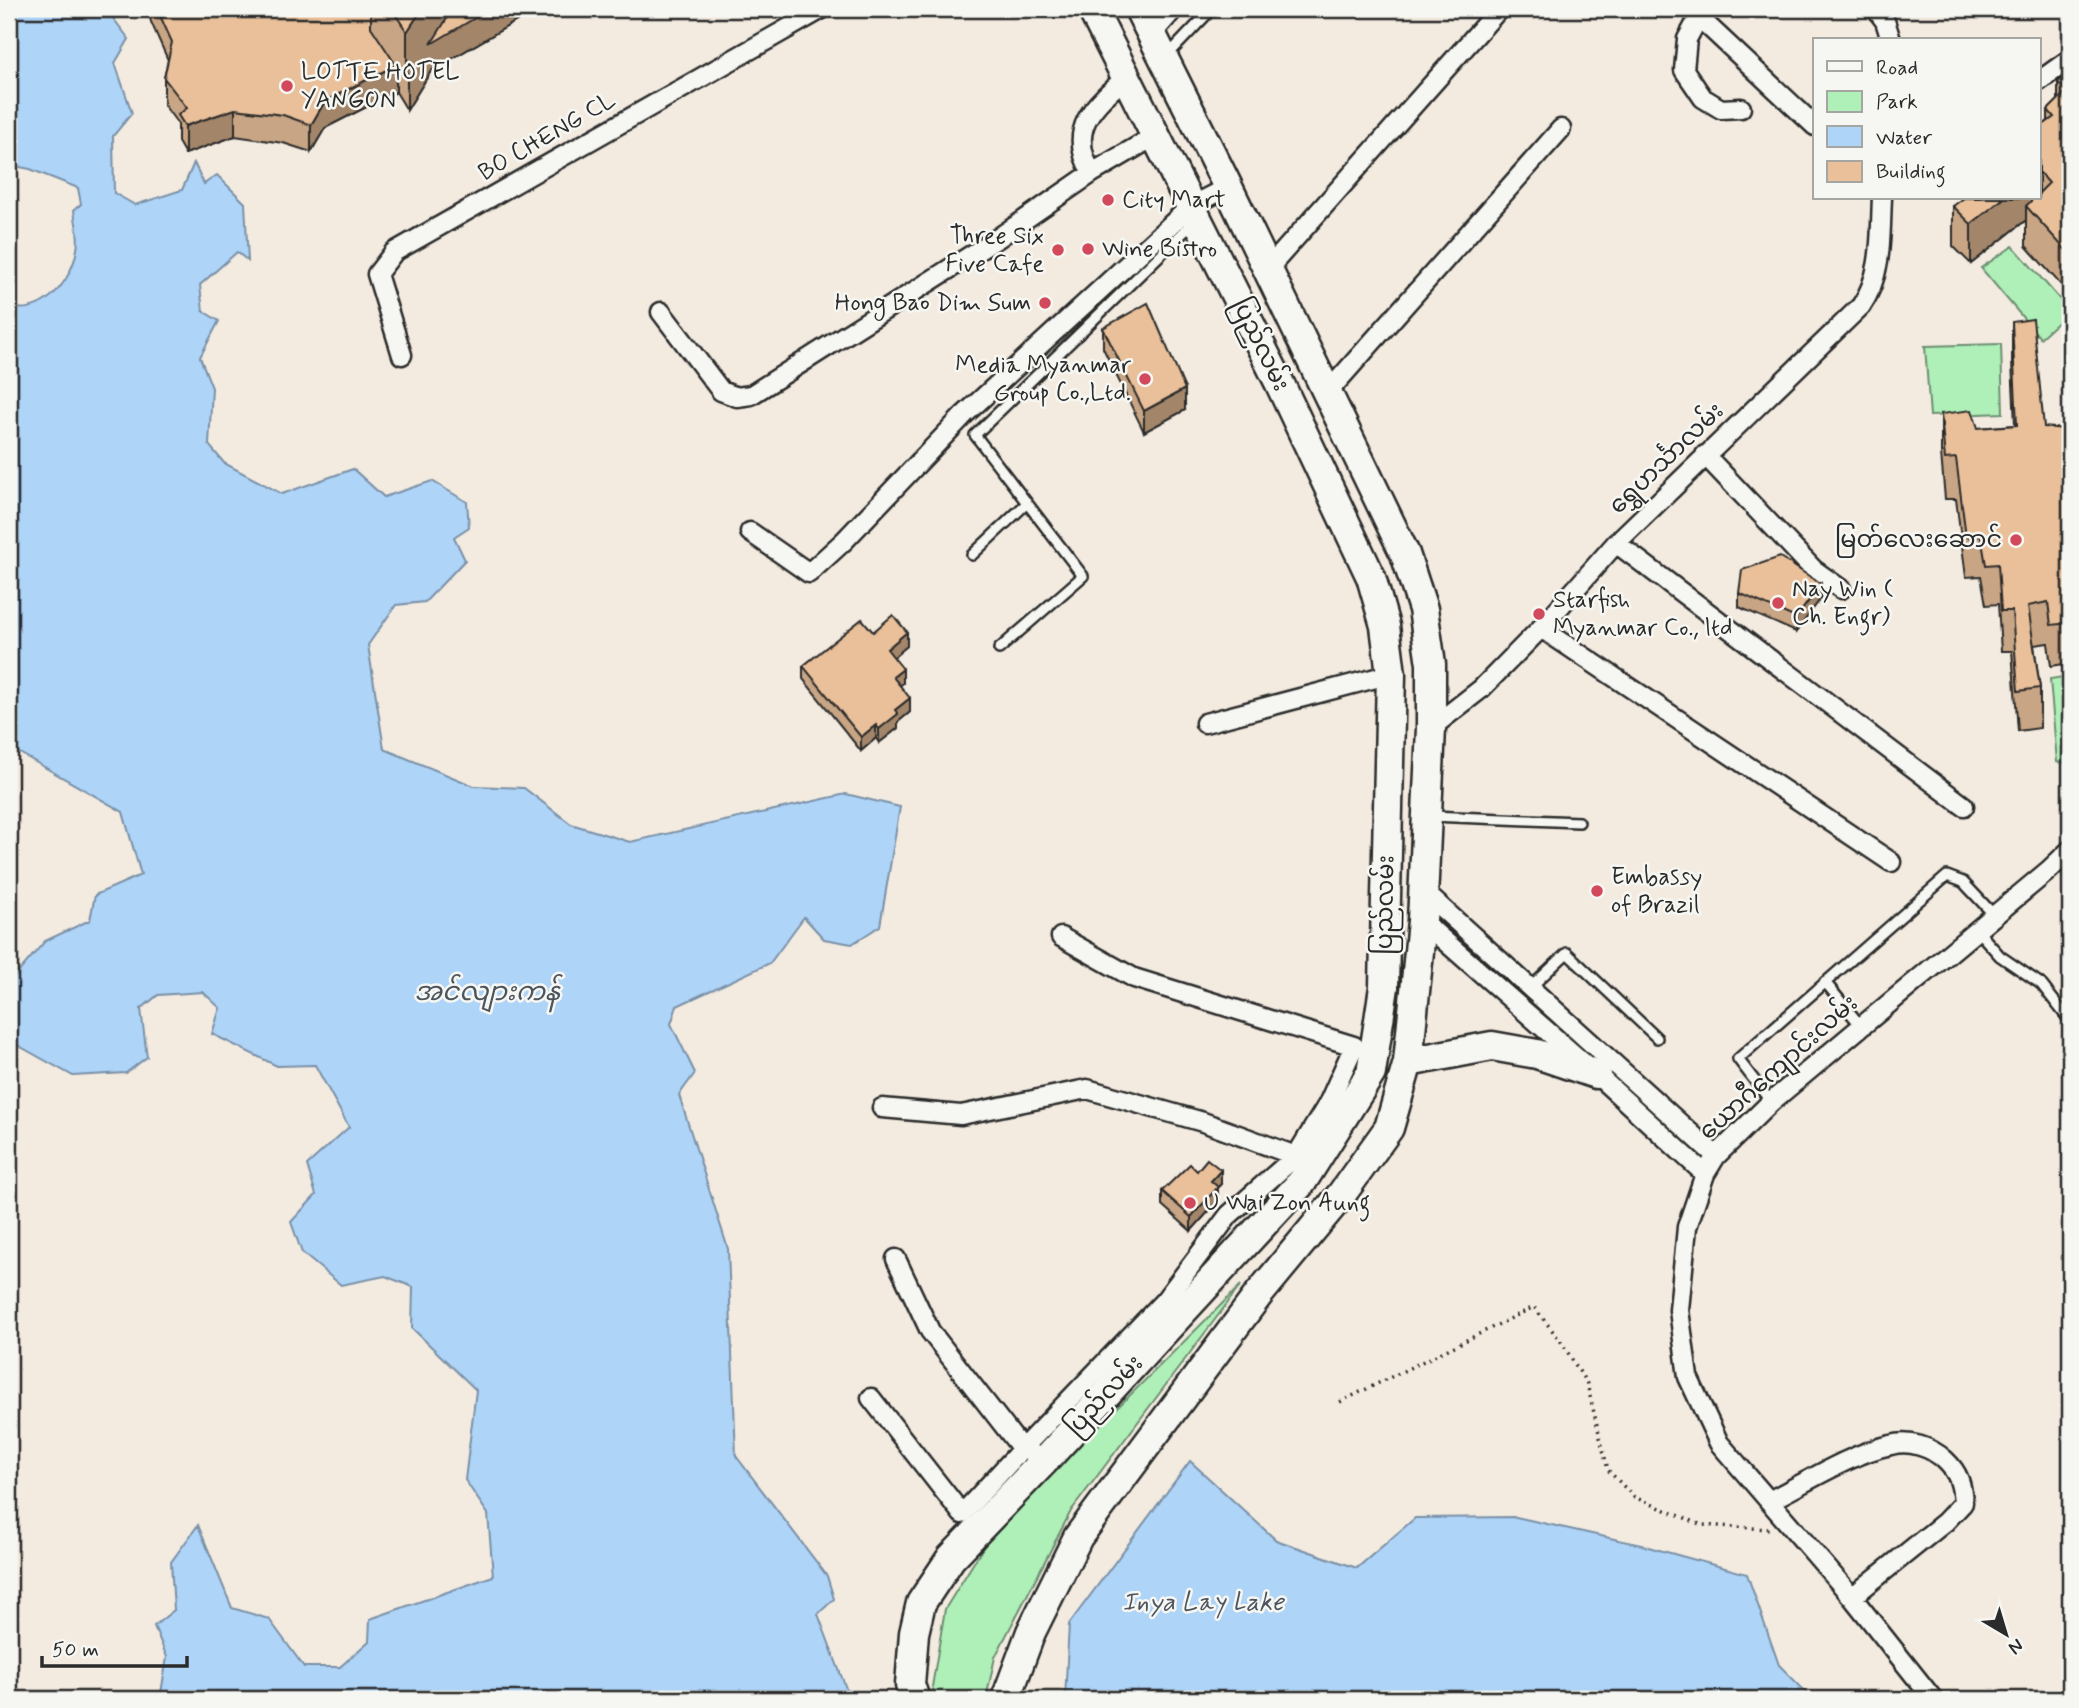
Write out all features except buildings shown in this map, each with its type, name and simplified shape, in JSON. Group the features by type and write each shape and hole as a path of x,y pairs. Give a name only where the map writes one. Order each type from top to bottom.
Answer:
{"highway":[{"name":"ပြည်လမ်း","path":"915,1699 910,1685 914,1633 921,1603 951,1558 1302,1182 1371,1073 1384,987 1391,674 1385,626 1371,577 1279,382 1092,9"},
{"name":"ပြည်လမ်း","path":"1006,1699 1031,1632 1078,1537 1259,1294 1341,1195 1389,1128 1408,1062 1422,922 1432,728 1430,664 1423,609 1405,554 1139,9"},
{"path":"1114,52 1152,34"},
{"path":"1386,919 1422,922"},
{"path":"1408,1062 1492,1046 1537,1054 1596,1074"}],"street":[{"name":"BO CHENG CL","path":"402,355 377,274 394,252 822,9"},
{"path":"1152,34 1174,9"},
{"path":"1268,270 1499,9"},
{"path":"1876,9 1885,21 1890,38"},
{"path":"1741,107 1721,109 1703,97 1684,71 1687,39 1695,13 1813,124"},
{"path":"2040,80 2070,60"},
{"path":"1092,173 1083,158 1080,137 1089,113 1127,77"},
{"path":"1327,393 1561,129"},
{"path":"662,312 722,391 737,397 751,395 998,238 1092,173 1155,136"},
{"path":"750,532 809,573 844,541 964,415 1194,213 1228,187"},
{"name":"ရွှေဟင်္သာလမ်း","path":"1432,728 1481,689 1541,628 1616,543 1861,306 1872,290 1878,266 1882,200"},
{"path":"1705,455 1813,569 1841,589"},
{"path":"1616,543 1964,806"},
{"path":"1541,628 1891,862"},
{"path":"1205,723 1391,674"},
{"name":"ယောဂီကျောင်းလမ်း","path":"1933,1699 1852,1597 1719,1443 1688,1377 1679,1310 1687,1227 1705,1174 1716,1156 1771,1102 2070,850"},
{"path":"1422,890 1716,1156"},
{"path":"1422,922 1596,1074 1705,1174"},
{"path":"871,1398 962,1514 1165,1300 1229,1215 1296,1157 1328,1104 1353,1046 1133,978 1061,937"},
{"path":"882,1108 961,1115 1087,1089 1203,1122 1296,1157"},
{"path":"896,1259 930,1331 1022,1448 1049,1456"},
{"path":"1769,1501 1864,1454 1893,1444 1916,1444 1936,1452 1950,1465 1962,1483 1963,1503 1945,1522 1852,1597"}],"lane":[{"path":"1164,59 1212,9"},
{"path":"999,649 1083,576 975,435 1194,213"},
{"path":"972,555 1027,503"},
{"path":"1427,816 1579,822"},
{"path":"1771,1102 1738,1059 1947,876 1963,882 1994,915"},
{"path":"1976,929 2000,957 2041,984 2070,1021"},
{"path":"1531,987 1567,953 1657,1038"},
{"path":"1825,982 1861,1026"}],"path":[{"path":"1340,1402 1534,1307 1562,1343 1587,1384 1608,1470 1634,1497 1702,1525 1795,1531"}],"green space":[{"path":"2013,246 2070,311 2040,338 1981,268"},
{"path":"2001,344 2003,413 1930,416 1925,346"},
{"path":"2070,676 2070,763 2057,762 2050,679"},
{"path":"1241,1285 1071,1511 995,1657 986,1699 937,1699 932,1687 945,1609 994,1530"}],"water":[{"name":"အင်လျားကန်","path":"9,9 106,9 129,39 115,63 132,113 113,136 114,193 135,205 182,190 194,163 204,184 217,175 245,203 248,261 237,252 200,285 203,311 219,321 200,357 212,388 209,445 224,463 282,494 353,469 384,497 432,481 467,502 469,527 454,537 465,560 425,602 396,605 368,645 384,749 474,786 524,788 571,824 630,842 846,794 900,807 880,926 852,944 824,939 804,917 770,963 677,1006 671,1024 695,1073 679,1095 728,1249 736,1456 827,1576 834,1599 818,1614 850,1699 160,1699 167,1657 154,1626 174,1610 171,1562 198,1525 232,1608 269,1619 304,1667 340,1667 369,1641 370,1619 493,1576 488,1514 465,1480 476,1390 412,1328 413,1287 385,1276 341,1285 302,1253 291,1222 316,1195 307,1165 349,1127 315,1065 277,1066 212,1034 220,1008 203,992 158,995 141,1009 147,1057 126,1073 73,1076 19,1046 9,1047 9,983 45,941 90,920 95,895 141,875 123,812 9,747 9,307 34,306 45,301 63,284 77,249 74,210 81,204 78,188 30,169 9,165"},
{"name":"Inya Lay Lake","path":"1190,1461 1276,1540 1357,1568 1415,1518 1516,1517 1641,1545 1747,1574 1779,1665 1813,1699 1065,1699 1069,1624"}],"place":[{"name":"LOTTE HOTEL YANGON","path":"287,86"},
{"name":"City Mart","path":"1108,200"},
{"name":"Wine Bistro","path":"1088,249"},
{"name":"Three Six Five Cafe","path":"1058,250"},
{"name":"Hong Bao Dim Sum","path":"1045,303"},
{"name":"Media Myanmar Group Co.,Ltd.","path":"1145,379"},
{"name":"မြတ်လေးဆောင်","path":"2016,540"},
{"name":"Nay Win ( Ch. Engr)","path":"1778,603"},
{"name":"Starfish Myanmar Co., ltd","path":"1539,614"},
{"name":"Embassy of Brazil","path":"1597,891"},
{"name":"U Wai Zon Aung","path":"1190,1203"}]}
